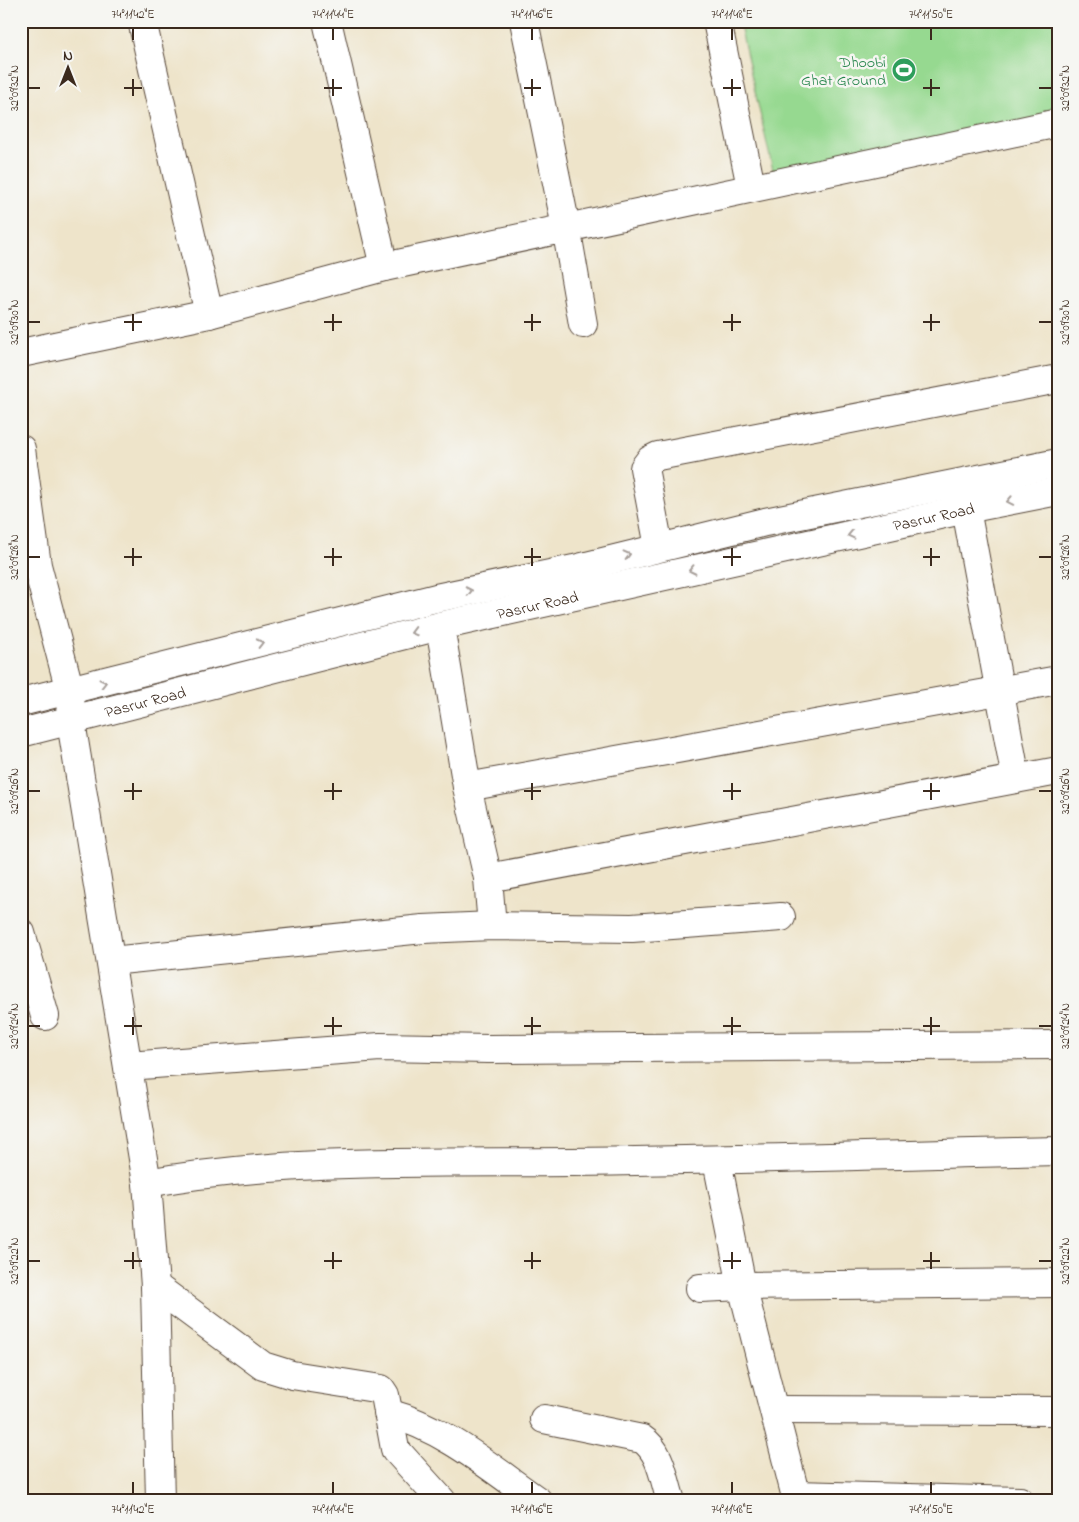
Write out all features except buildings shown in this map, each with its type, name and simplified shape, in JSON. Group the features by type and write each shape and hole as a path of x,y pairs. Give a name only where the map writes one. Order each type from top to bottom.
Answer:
{"street":[{"path":"142,21 209,314"},
{"path":"327,21 384,267"},
{"path":"524,21 566,227 583,324"},
{"path":"718,21 751,187"},
{"path":"21,353 209,314 384,267 751,187 1058,123"},
{"path":"659,548 644,468 650,460 658,456 1058,379"},
{"path":"21,449 29,566 70,692 72,722 147,1183 155,1286 160,1501"},
{"name":"Pasrur Road","path":"21,702 70,692 436,598 574,569 765,522 1058,463"},
{"name":"Pasrur Road","path":"21,733 72,722 440,626 1058,491"},
{"path":"966,510 1016,779"},
{"path":"440,626 467,787 488,878 492,926"},
{"path":"467,787 1058,680"},
{"path":"488,878 1058,771"},
{"path":"111,961 424,929 492,926 632,928 781,917"},
{"path":"21,933 45,1016"},
{"path":"128,1066 380,1047 499,1049 1058,1045"},
{"path":"147,1183 202,1173 339,1164 716,1160 1058,1151"},
{"path":"716,1160 742,1286 797,1498 1020,1501"},
{"path":"700,1288 1058,1283"},
{"path":"155,1286 263,1366 292,1376 381,1389 385,1395 395,1449 442,1501"},
{"path":"774,1410 1058,1411"},
{"path":"388,1413 407,1418 457,1444 538,1501"},
{"path":"544,1419 642,1439 651,1445 656,1455 671,1501"}],"green space":[{"name":"Dhoobi Ghat Ground","path":"739,21 1058,21 1058,120 774,175"}],"place":[{"name":"Dhoobi Ghat Ground","path":"904,70"}]}
